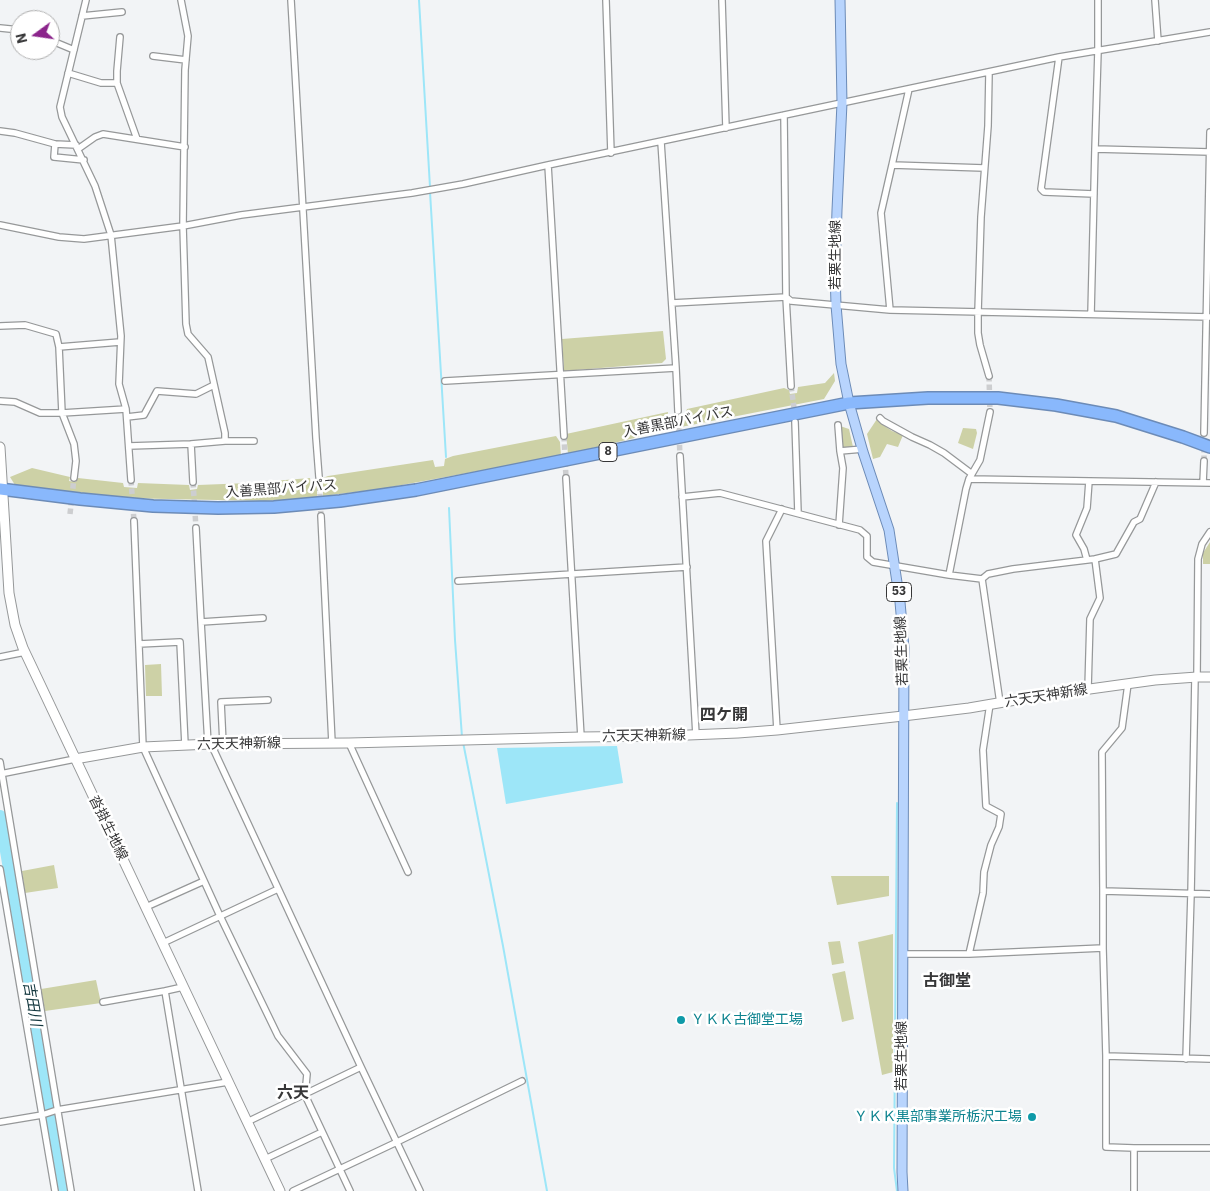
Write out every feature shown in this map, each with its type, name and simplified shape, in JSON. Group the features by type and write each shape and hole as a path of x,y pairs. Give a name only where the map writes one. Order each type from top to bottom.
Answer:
{"highway":[{"name":"入善黒部バイパス","path":"1,489 154,506 274,507 416,490 849,403 928,398 998,398 1056,405 1116,416 1210,447"}],"main road":[{"name":"若栗生地線","path":"840,0 842,103 836,210 836,305 841,364 849,403 889,530 900,602 904,648 903,1191"},
{"name":"沓掛生地線","path":"0,447 1,489 9,592 15,625 25,652 280,1191"},
{"name":"六天天神新線","path":"75,759 143,747 185,745 664,736 777,730 904,716 1128,684 1196,677 1210,678"}],"street":[{"path":"86,0 60,107 62,117 95,186 111,235 121,336 119,384 126,409 131,480"},
{"path":"181,0 188,36 185,70 183,226 186,324 188,334 208,357 226,441"},
{"path":"291,0 319,478"},
{"path":"606,0 611,153"},
{"path":"722,0 726,128"},
{"path":"1091,314 1098,0"},
{"path":"1155,0 1158,41"},
{"path":"82,16 122,12"},
{"path":"0,225 60,237 84,239 446,187 1059,57 1210,32"},
{"path":"120,37 117,83 136,138"},
{"path":"60,44 74,50"},
{"path":"153,56 186,60"},
{"path":"1059,57 1041,189 1044,192 1094,194"},
{"path":"989,376 980,346 978,312 981,217 990,73"},
{"path":"68,74 101,83 117,83"},
{"path":"890,310 881,213 908,89"},
{"path":"784,115 786,297 791,386"},
{"path":"0,131 15,133 55,144 77,147 103,134 185,147"},
{"path":"1204,433 1208,317 1210,132"},
{"path":"661,142 678,410"},
{"path":"55,144 54,157 84,160"},
{"path":"1095,149 1210,152"},
{"path":"548,165 564,436"},
{"path":"892,165 984,168"},
{"path":"672,303 786,297 791,301 890,310 1208,317"},
{"path":"0,326 25,325 56,334 59,347 62,413 74,444 76,462 74,478"},
{"path":"59,347 120,342"},
{"path":"444,381 676,368"},
{"path":"127,417 144,415 157,391 196,394 214,385"},
{"path":"0,401 14,402 40,413 126,409"},
{"path":"949,575 956,534 970,476 980,460 990,412"},
{"path":"880,418 884,422 937,449 958,463 970,476 1207,483 1204,460"},
{"path":"795,422 798,514"},
{"path":"838,425 842,468 839,525"},
{"path":"129,446 254,440"},
{"path":"191,444 193,482"},
{"path":"840,451 863,450"},
{"path":"680,456 696,735"},
{"path":"566,478 580,737"},
{"path":"1087,560 1084,549 1076,535 1087,508 1089,481"},
{"path":"682,496 720,493 860,530 867,536 867,557 873,562 982,579 988,574 1013,569 1095,559 1116,554 1134,522 1140,519 1156,482"},
{"path":"777,730 766,541 782,509"},
{"path":"321,516 332,743"},
{"path":"134,521 143,747 220,916 278,1036 307,1074 305,1095 350,1191"},
{"path":"196,528 210,744 420,1191"},
{"path":"1186,1059 1198,559 1202,544 1210,532"},
{"path":"1088,689 1090,620 1100,598 1095,559"},
{"path":"458,581 687,567"},
{"path":"969,954 983,893 984,872 991,845 999,827 1001,814 986,806 983,750 995,704 982,579"},
{"path":"201,622 263,618"},
{"path":"139,644 180,642 185,745"},
{"path":"0,657 25,652"},
{"path":"1128,684 1122,728 1102,752 1106,1147 1210,1148"},
{"path":"222,744 221,702 268,700"},
{"path":"349,743 408,872"},
{"path":"1,774 75,759"},
{"path":"0,762 71,1191"},
{"path":"0,869 56,1191"},
{"path":"146,908 204,881"},
{"path":"163,943 278,889"},
{"path":"1104,891 1210,894"},
{"path":"903,954 969,954 1103,948"},
{"path":"103,1002 183,987"},
{"path":"165,991 198,1191"},
{"path":"1106,1056 1210,1060"},
{"path":"247,1122 361,1068"},
{"path":"293,1191 522,1080"},
{"path":"0,1122 42,1115 57,1110 228,1082"},
{"path":"265,1159 322,1132"},
{"path":"1134,1148 1134,1191"}],"green space":[{"path":"663,331 666,359 662,363 564,371 562,339"},
{"path":"834,373 835,381 824,399 681,427 681,416 685,414 687,409 784,388 789,390 790,394 797,393 798,387 825,383"},
{"path":"668,412 668,419 675,418 676,428 568,454 566,434"},
{"path":"877,419 892,431 903,435 898,447 887,444 880,457 873,459 867,434"},
{"path":"840,426 849,429 853,447 843,447"},
{"path":"963,428 976,429 977,433 973,449 958,443"},
{"path":"556,436 560,442 561,456 380,489 323,496 323,478 328,476 433,460 435,467 444,466 445,459 453,456"},
{"path":"32,468 70,477 69,481 76,482 78,478 123,483 124,487 137,488 138,483 189,485 190,490 197,489 198,485 249,483 250,490 260,489 260,482 310,478 311,486 317,485 317,498 265,501 120,498 15,485 10,477"},
{"path":"1210,542 1210,564 1203,564 1203,553"},
{"path":"161,664 162,696 146,696 145,665"},
{"path":"54,865 58,888 25,893 22,871"},
{"path":"831,876 889,876 889,896 837,905"},
{"path":"893,934 893,1072 882,1075 858,942"},
{"path":"840,941 844,963 832,965 828,942"},
{"path":"845,971 854,1019 842,1022 832,974"},
{"path":"96,980 101,1003 45,1011 41,989"}],"water":[{"path":"617,746 623,783 506,804 497,748"}],"waterway":[{"path":"419,0 430,187"},
{"path":"430,192 446,457"},
{"path":"449,508 462,737"},
{"path":"463,742 503,946 547,1191"},
{"path":"897,803 894,1168 897,1191"},
{"name":"吉田川","path":"0,816 64,1191"}],"tunnel":[{"path":"989,376 990,412"},
{"path":"791,386 795,415"},
{"path":"678,411 680,456"},
{"path":"1204,433 1204,461"},
{"path":"564,436 566,478"},
{"path":"319,477 321,516"},
{"path":"70,514 74,478"},
{"path":"131,480 134,521"},
{"path":"193,482 196,528"}],"place":[{"name":"ＹＫＫ古御堂工場","path":"681,1020"},
{"name":"ＹＫＫ黒部事業所栃沢工場","path":"1032,1117"}],"district":[{"name":"四ケ開","path":"724,715"},
{"name":"古御堂","path":"947,981"},
{"name":"六天","path":"293,1093"}]}
